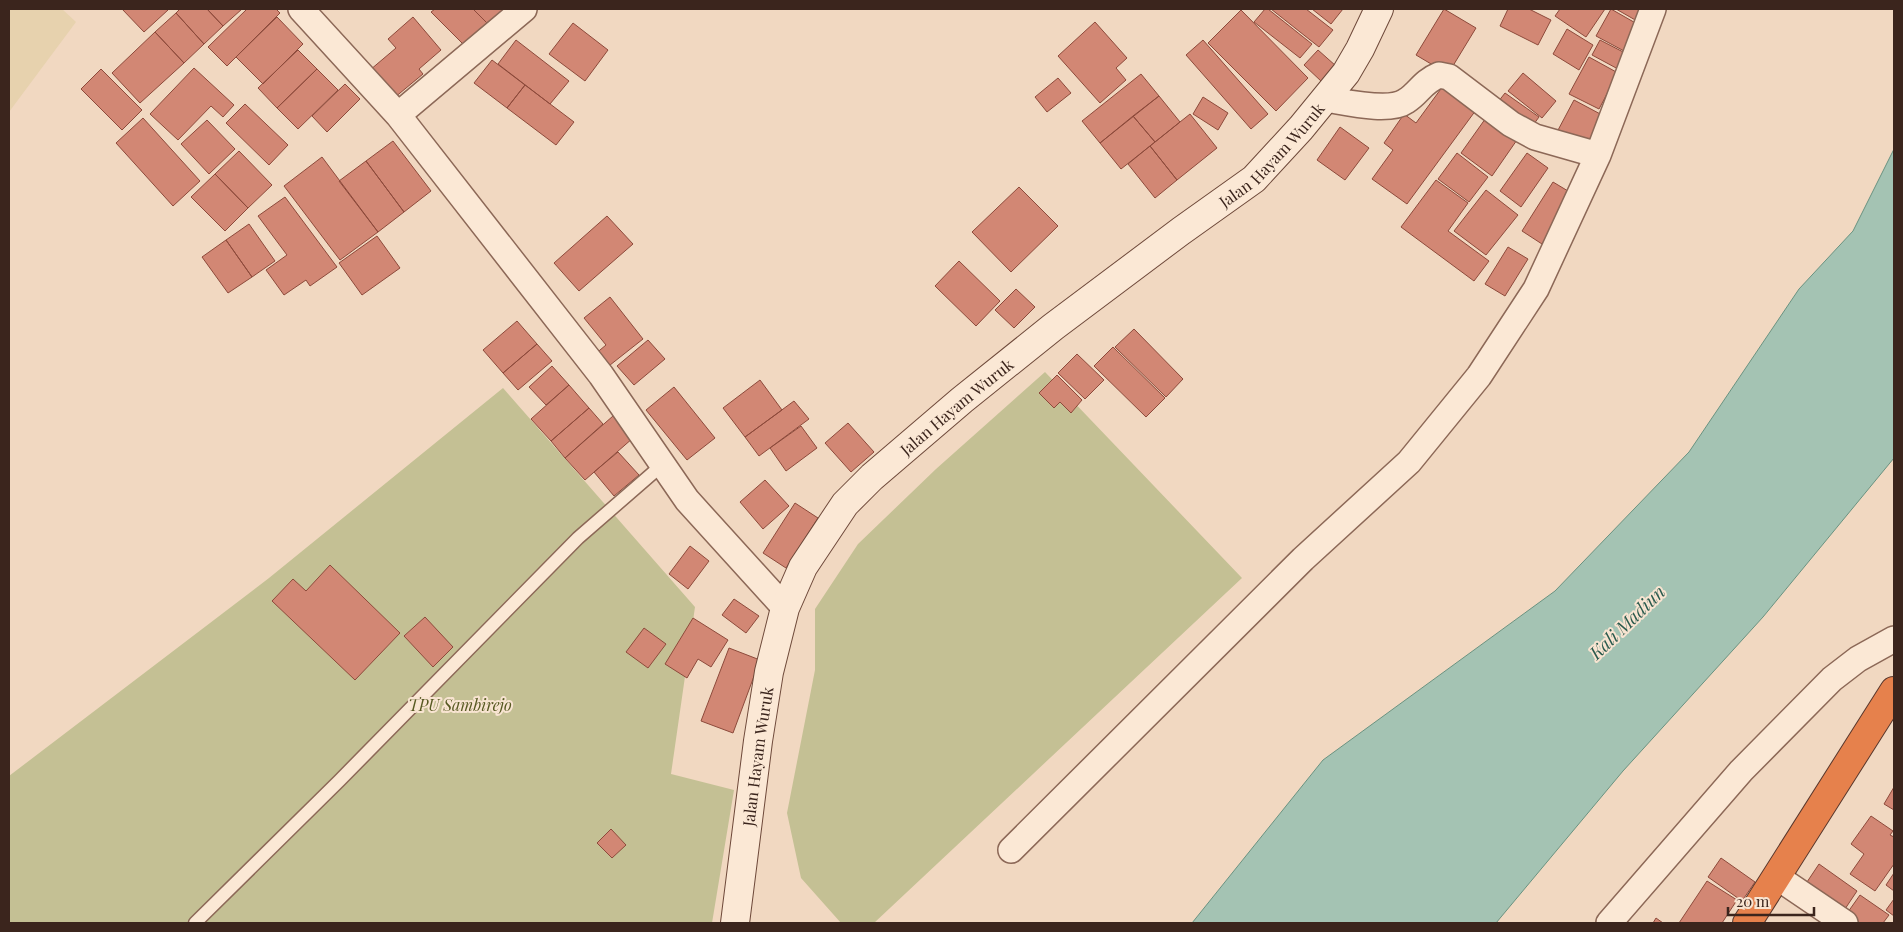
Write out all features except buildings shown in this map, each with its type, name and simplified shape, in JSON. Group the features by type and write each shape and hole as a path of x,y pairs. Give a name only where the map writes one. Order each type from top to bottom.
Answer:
{"highway":[{"path":"1747,923 1890,707"}],"main road":[{"name":"Jalan Hayam Wuruk","path":"735,923 758,740 769,672 785,608 802,567 845,504 872,477 962,400 1053,327 1254,179 1346,73 1380,9"}],"street":[{"path":"301,9 398,115 601,376 687,500 785,608"},
{"path":"398,115 524,9"},
{"path":"1011,850 1303,559 1409,462 1479,376 1536,289 1598,155 1653,9"},
{"path":"1325,99 1387,107 1406,102 1428,79 1439,74 1449,78 1511,124 1535,137 1598,155"},
{"path":"1609,923 1741,771 1832,679 1858,658 1894,639"},
{"path":"1777,877 1845,923"}],"lane":[{"path":"195,923 318,802 578,538 662,465"}],"shaded area":[{"path":"9,9 62,9 76,22 9,112"}],"green space":[{"path":"1045,372 1242,578 874,923 841,923 801,878 787,813 815,670 815,609 858,544 936,469"},
{"name":"TPU Sambirejo","path":"503,388 695,607 671,774 734,790 712,923 9,923 9,776 269,578"}],"water":[{"name":"Kali Madiun","path":"1894,149 1894,458 1763,617 1623,771 1496,923 1192,923 1323,760 1555,591 1689,452 1799,289 1853,231"}]}
